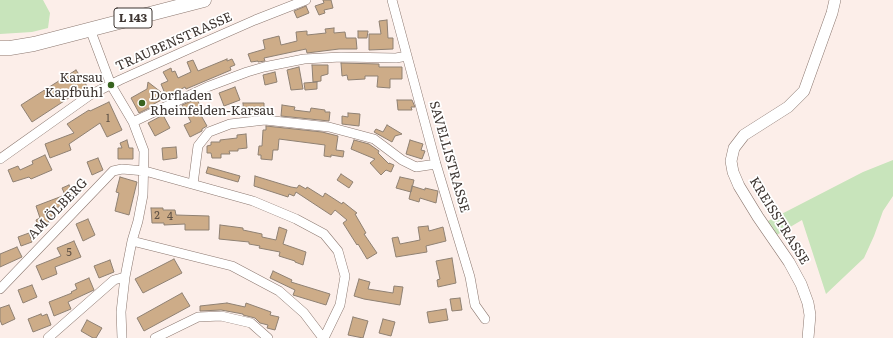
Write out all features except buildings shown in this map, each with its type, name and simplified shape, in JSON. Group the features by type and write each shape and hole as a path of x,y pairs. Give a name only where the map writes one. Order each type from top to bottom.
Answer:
{"main road":[{"name":"L 143","path":"0,48 23,46 204,0"}],"street":[{"name":"TRAUBENSTRASSE","path":"0,159 90,96 111,85 242,26 306,0"},
{"name":"SAVELLISTRASSE","path":"392,0 436,164 470,277 475,305 485,319"},
{"name":"KREISSTRASSE","path":"808,338 810,315 808,302 801,284 789,262 739,186 733,172 731,161 734,148 744,135 788,107 804,91 832,13 835,0"},
{"name":"KREISSTRASSE","path":"832,13 843,0"},
{"path":"90,29 111,85 134,122 144,151 145,171 141,208 132,241 125,277 121,312 122,338"},
{"path":"134,122 207,87 264,67 304,59 341,57 396,58 407,56"},
{"path":"193,184 198,146 210,132 230,124 265,120 337,129 374,139 402,160 416,167 436,164"},
{"name":"AM ÖLBERG","path":"0,289 113,171 122,169 145,171 253,201 296,219 324,234 338,251 345,276 340,305 323,338"},
{"path":"132,241 232,266 279,291 304,313 323,338"},
{"path":"48,338 114,280 125,277"},
{"path":"155,338 198,317 221,316 251,323 268,338"}],"green space":[{"path":"0,0 43,0 50,13 48,28 32,32 0,34"},
{"path":"893,160 893,196 883,211 864,258 826,294 802,220 775,236 766,222 863,172"}],"place":[{"name":"Karsau Kapfbühl","path":"111,85"},
{"name":"Dorfladen Rheinfelden-Karsau","path":"142,103"}]}
